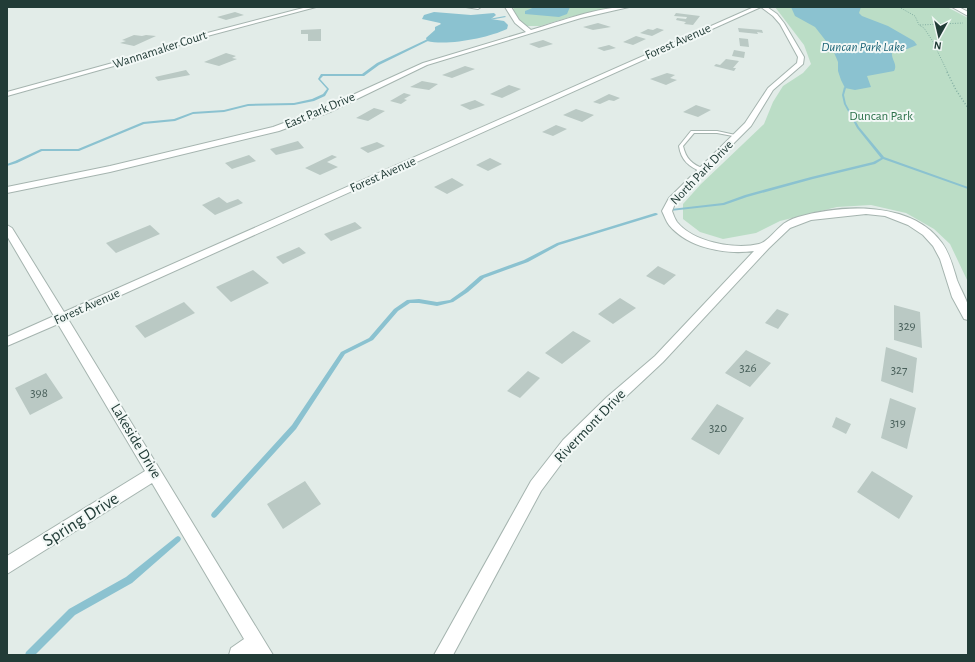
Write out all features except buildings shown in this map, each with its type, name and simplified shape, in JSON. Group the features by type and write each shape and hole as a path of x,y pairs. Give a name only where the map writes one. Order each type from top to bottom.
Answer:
{"street":[{"name":"Wannamaker Court","path":"7,94 152,54 194,38 313,7"},
{"path":"470,7 478,7"},
{"path":"508,7 518,24 530,32"},
{"name":"East Park Drive","path":"7,190 117,167 276,129 327,110 425,64 592,13 626,7"},
{"name":"Forest Avenue","path":"7,342 758,7"},
{"name":"North Park Drive","path":"764,7 775,15 782,24 802,60 797,68 770,89 758,111 738,136 672,200 667,211 671,221 686,235 712,245 741,249 764,247"},
{"path":"955,7 968,14"},
{"path":"764,247 787,226 808,218 868,211 892,215 923,230 934,240 940,250 958,297 968,316"},
{"name":"Lakeside Drive","path":"7,228 260,648"},
{"name":"Rivermont Drive","path":"443,655 528,499 568,444 612,401 659,359 764,247"},
{"name":"Spring Drive","path":"7,566 155,473"},
{"path":"238,655 260,648"}],"lane":[{"path":"702,170 690,165 682,156 681,146 693,132 717,132 738,136"}],"path":[{"path":"899,7 915,16 919,25 924,28 932,40 956,90 968,108"},
{"path":"919,25 968,23"}],"green space":[{"path":"514,7 616,7 570,17 540,26 527,26 519,22 513,10"},
{"name":"Duncan Park","path":"775,7 947,7 968,18 968,282 950,244 934,229 906,213 871,205 837,207 780,221 756,233 723,239 700,232 683,219 683,204 701,184 764,124 773,102 783,86 803,73 811,64 804,45"}],"water":[{"path":"535,7 570,7 567,14 559,17 525,14 525,11"},
{"name":"Duncan Park Lake","path":"791,7 861,7 859,13 862,16 888,26 914,41 917,45 892,52 895,66 894,71 867,76 871,87 855,90 845,88 838,71 838,62 833,50 815,27 795,16"},
{"path":"434,12 471,15 494,13 496,15 491,19 504,21 508,25 507,29 479,38 456,42 427,41 426,38 435,30 435,27 441,24 422,19 424,15"}],"waterway":[{"path":"484,20 505,17"},
{"path":"7,165 41,150 78,150 143,123 175,120 193,113 224,111 248,105 294,104 313,100 324,95 328,89 319,79 322,75 363,75 378,64 433,38"},
{"path":"845,88 843,95 845,104 858,127 883,158"},
{"path":"671,210 724,204 746,196 874,163 883,158"},
{"path":"883,158 968,188"},
{"path":"214,515 294,427 343,353 371,339 396,310 409,301 437,304 451,301 466,291 482,277 526,261 558,244 656,214"},
{"path":"29,655 72,612 129,580 178,539"}]}
